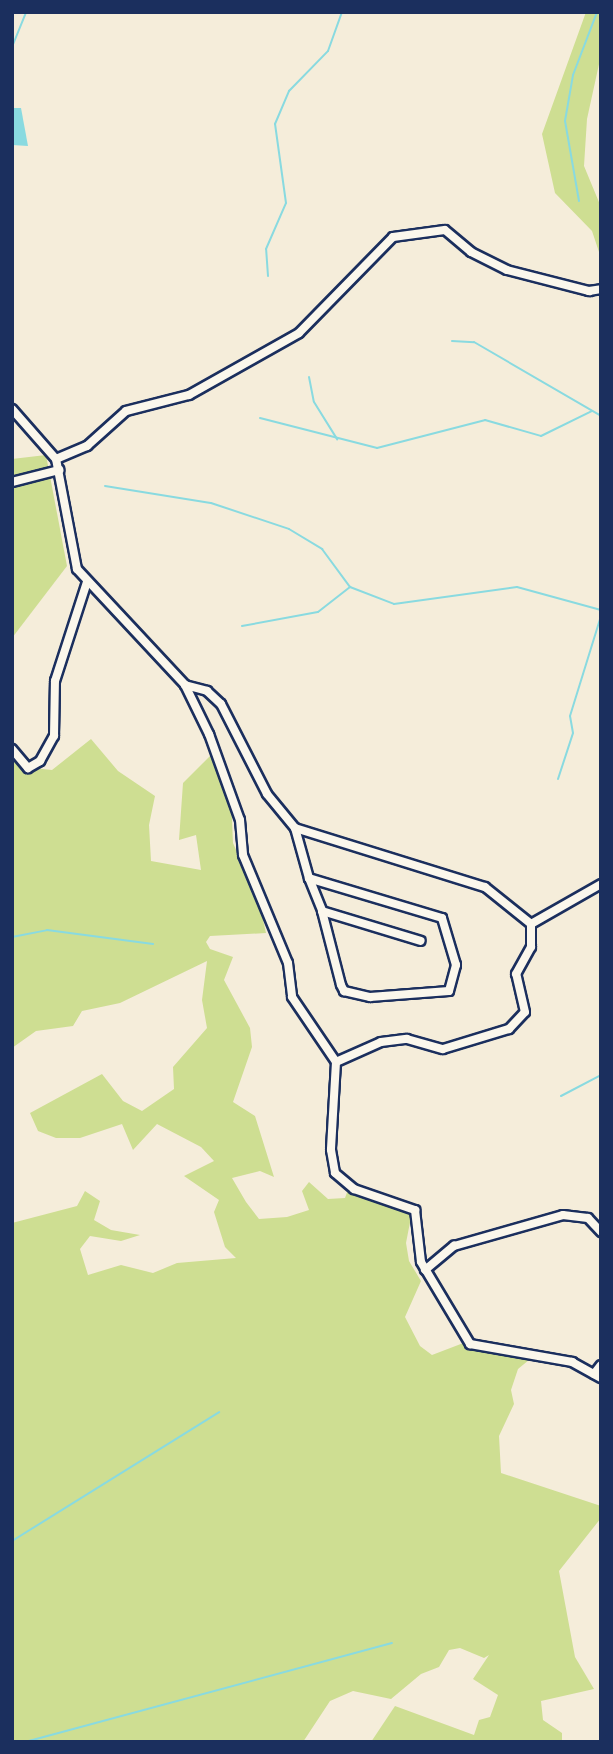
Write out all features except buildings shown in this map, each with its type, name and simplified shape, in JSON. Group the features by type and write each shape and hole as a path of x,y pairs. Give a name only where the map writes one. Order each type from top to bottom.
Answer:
{"street":[{"path":"56,459 87,446 126,411 190,395 299,333 393,237 446,230 471,252 507,270 589,291 601,289"},
{"path":"12,409 56,459 74,559 87,582 185,685 237,810 243,855 288,963 292,997 336,1062 331,1150 335,1172 354,1189 415,1210 425,1270 470,1344 572,1362 597,1376 601,1365"},
{"path":"12,482 58,470"},
{"path":"12,749 28,768 40,761 54,736 55,681 87,582"},
{"path":"185,685 207,691 221,704 267,794 295,828 309,878 322,911 341,985 348,994 426,995 452,988 456,965 442,918 309,878"},
{"path":"295,828 485,887 531,924"},
{"path":"531,924 601,884"},
{"path":"322,911 421,941"},
{"path":"336,1062 381,1042 407,1039 443,1049 509,1029 525,1012 516,974 531,947 531,924"},
{"path":"425,1270 454,1246 563,1214 588,1218 601,1233"}],"green space":[{"path":"586,12 601,12 601,55 587,119 584,166 601,207 601,258 592,231 555,193 542,134"},
{"path":"46,455 67,566 12,638 12,459"},
{"path":"91,739 118,771 155,796 149,825 151,861 201,870 196,835 179,840 183,783 212,754 231,797 233,843 259,902 266,933 210,936 206,942 210,949 233,957 224,980 250,1028 252,1047 233,1102 255,1116 274,1177 260,1171 232,1178 246,1202 259,1219 287,1217 309,1210 302,1191 309,1182 328,1199 345,1198 350,1184 403,1201 412,1212 406,1243 409,1261 421,1281 405,1317 420,1346 432,1355 466,1342 535,1355 518,1369 511,1390 514,1404 499,1436 501,1473 601,1506 601,1518 559,1571 575,1657 594,1689 541,1701 543,1720 562,1733 562,1742 371,1742 395,1706 474,1735 479,1720 490,1717 498,1695 473,1679 489,1655 484,1658 460,1648 449,1650 439,1667 421,1674 391,1699 353,1691 330,1701 303,1742 12,1742 12,1223 77,1206 85,1191 100,1201 94,1220 111,1230 140,1235 121,1241 90,1236 80,1249 88,1275 121,1265 153,1273 177,1263 236,1258 225,1247 214,1212 219,1200 184,1176 214,1161 201,1147 157,1124 133,1150 122,1124 80,1138 56,1138 38,1131 30,1113 102,1074 123,1101 142,1111 174,1089 173,1067 207,1028 202,1000 207,961 120,1003 82,1011 73,1026 36,1031 12,1048 12,759 24,767 52,770"}],"water":[{"path":"12,108 21,108 28,146 12,145"}],"waterway":[{"path":"12,47 26,12"},
{"path":"268,276 266,249 286,203 275,124 289,91 328,51 342,12"},
{"path":"579,201 565,121 573,75 597,12"},
{"path":"452,341 474,342 601,416"},
{"path":"309,377 314,402 337,439"},
{"path":"260,418 377,448 485,420 541,436 592,411"},
{"path":"105,486 211,503 289,529 322,549 350,587 394,604 517,587 601,610"},
{"path":"242,626 318,612 350,587"},
{"path":"558,779 573,733 570,716 601,616"},
{"path":"12,937 47,930 153,944"},
{"path":"561,1096 601,1075"},
{"path":"12,1541 219,1412"},
{"path":"25,1742 392,1643"}]}
